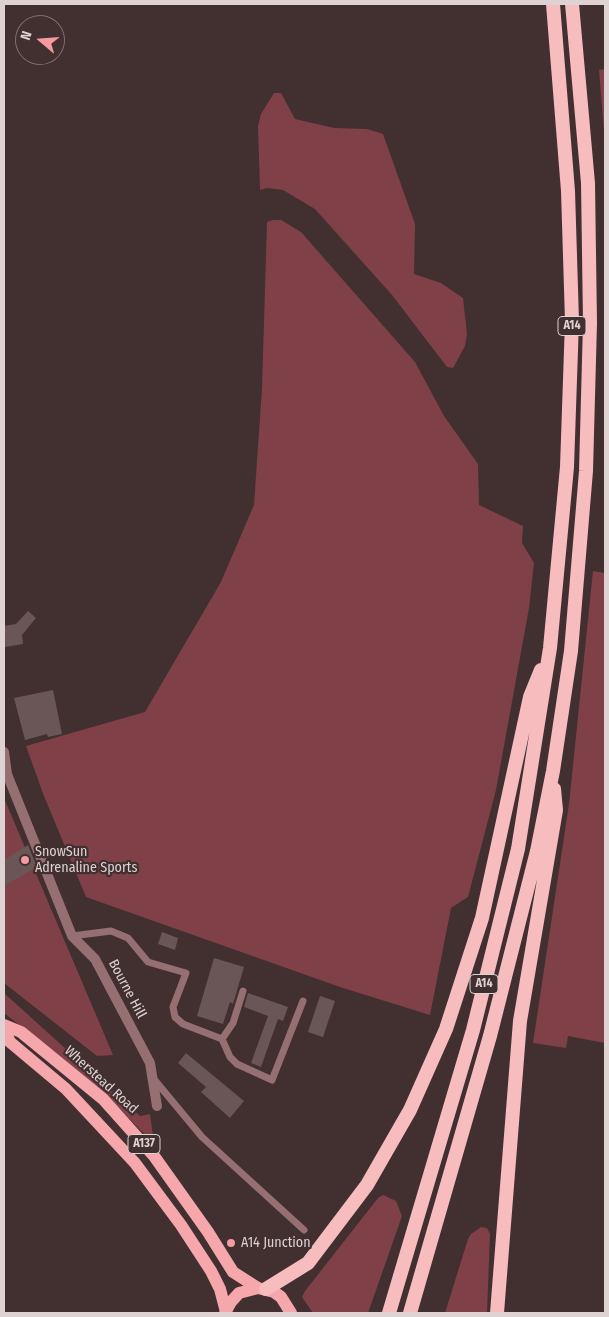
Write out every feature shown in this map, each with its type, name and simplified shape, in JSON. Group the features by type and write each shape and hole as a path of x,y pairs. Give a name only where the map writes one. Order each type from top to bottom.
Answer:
{"highway":[{"name":"A14","path":"389,1313 473,1030 518,849 550,648 567,467 572,320 568,191 553,4"},
{"name":"A14","path":"410,1313 490,1036 537,851 553,771 571,651 586,471 590,323 588,183 572,4"},
{"name":"A14","path":"262,1288 308,1263 339,1223 381,1162 418,1092 446,1029 482,918 530,697 550,648"},
{"name":"A14","path":"497,1313 520,1021 556,810 553,771"}],"main road":[{"name":"Wherstead Road","path":"4,1027 21,1032 103,1099 154,1156 195,1213 233,1272 281,1297 291,1312"},
{"name":"Wherstead Road","path":"4,1027 10,1042 66,1088 141,1170 211,1271 218,1284 226,1313"},
{"path":"226,1313 231,1302 239,1294 262,1288"}],"street":[{"name":"Bourne Hill","path":"4,752 7,774 72,936 95,959 150,1063 157,1106"}],"lane":[{"path":"72,936 111,931 128,938 148,962 186,972 173,1007 175,1017 183,1024 222,1039 230,1057 237,1064 272,1080 303,1001"},
{"path":"222,1039 232,1023 243,991"},
{"path":"152,1077 202,1137 304,1230"}],"shaded area":[{"path":"605,69 605,143 599,70"},
{"path":"274,93 281,93 295,119 334,128 367,129 383,134 415,224 414,274 441,283 463,298 467,334 465,346 453,368 447,367 392,295 315,209 283,190 267,188 260,190 258,126 261,114"},
{"path":"281,220 301,232 415,362 444,416 478,464 479,505 523,526 522,543 534,563 529,608 496,790 468,897 451,908 430,1015 340,987 86,897 44,796 26,746 145,712 221,582 254,505 262,388 267,222"},
{"path":"593,571 605,573 605,1043 568,1036 566,1048 533,1043 569,804"},
{"path":"4,798 113,1055 97,1056 4,983"},
{"path":"4,993 140,1116 150,1114 154,1144 107,1096 4,1013"},
{"path":"383,1195 396,1201 402,1216 368,1313 313,1313 302,1297 305,1291 378,1198"},
{"path":"481,1227 487,1228 490,1234 487,1313 445,1313 468,1239 471,1234"}],"building":[{"path":"28,611 36,618 22,635 23,644 5,647 4,626 16,624"},
{"path":"53,690 62,734 48,737 47,734 25,740 14,698"},
{"path":"28,845 37,867 4,886 4,860"},
{"path":"162,932 178,938 175,950 158,944"},
{"path":"214,958 244,967 233,1004 230,1002 223,1024 197,1016"},
{"path":"248,993 288,1007 283,1021 278,1019 261,1067 251,1063 268,1016 244,1007"},
{"path":"320,996 335,1001 323,1037 308,1032"},
{"path":"186,1053 244,1101 230,1118 201,1092 206,1087 178,1063"}],"place":[{"name":"SnowSun Adrenaline Sports","path":"25,860"},
{"name":"A14 Junction","path":"231,1243"}]}
